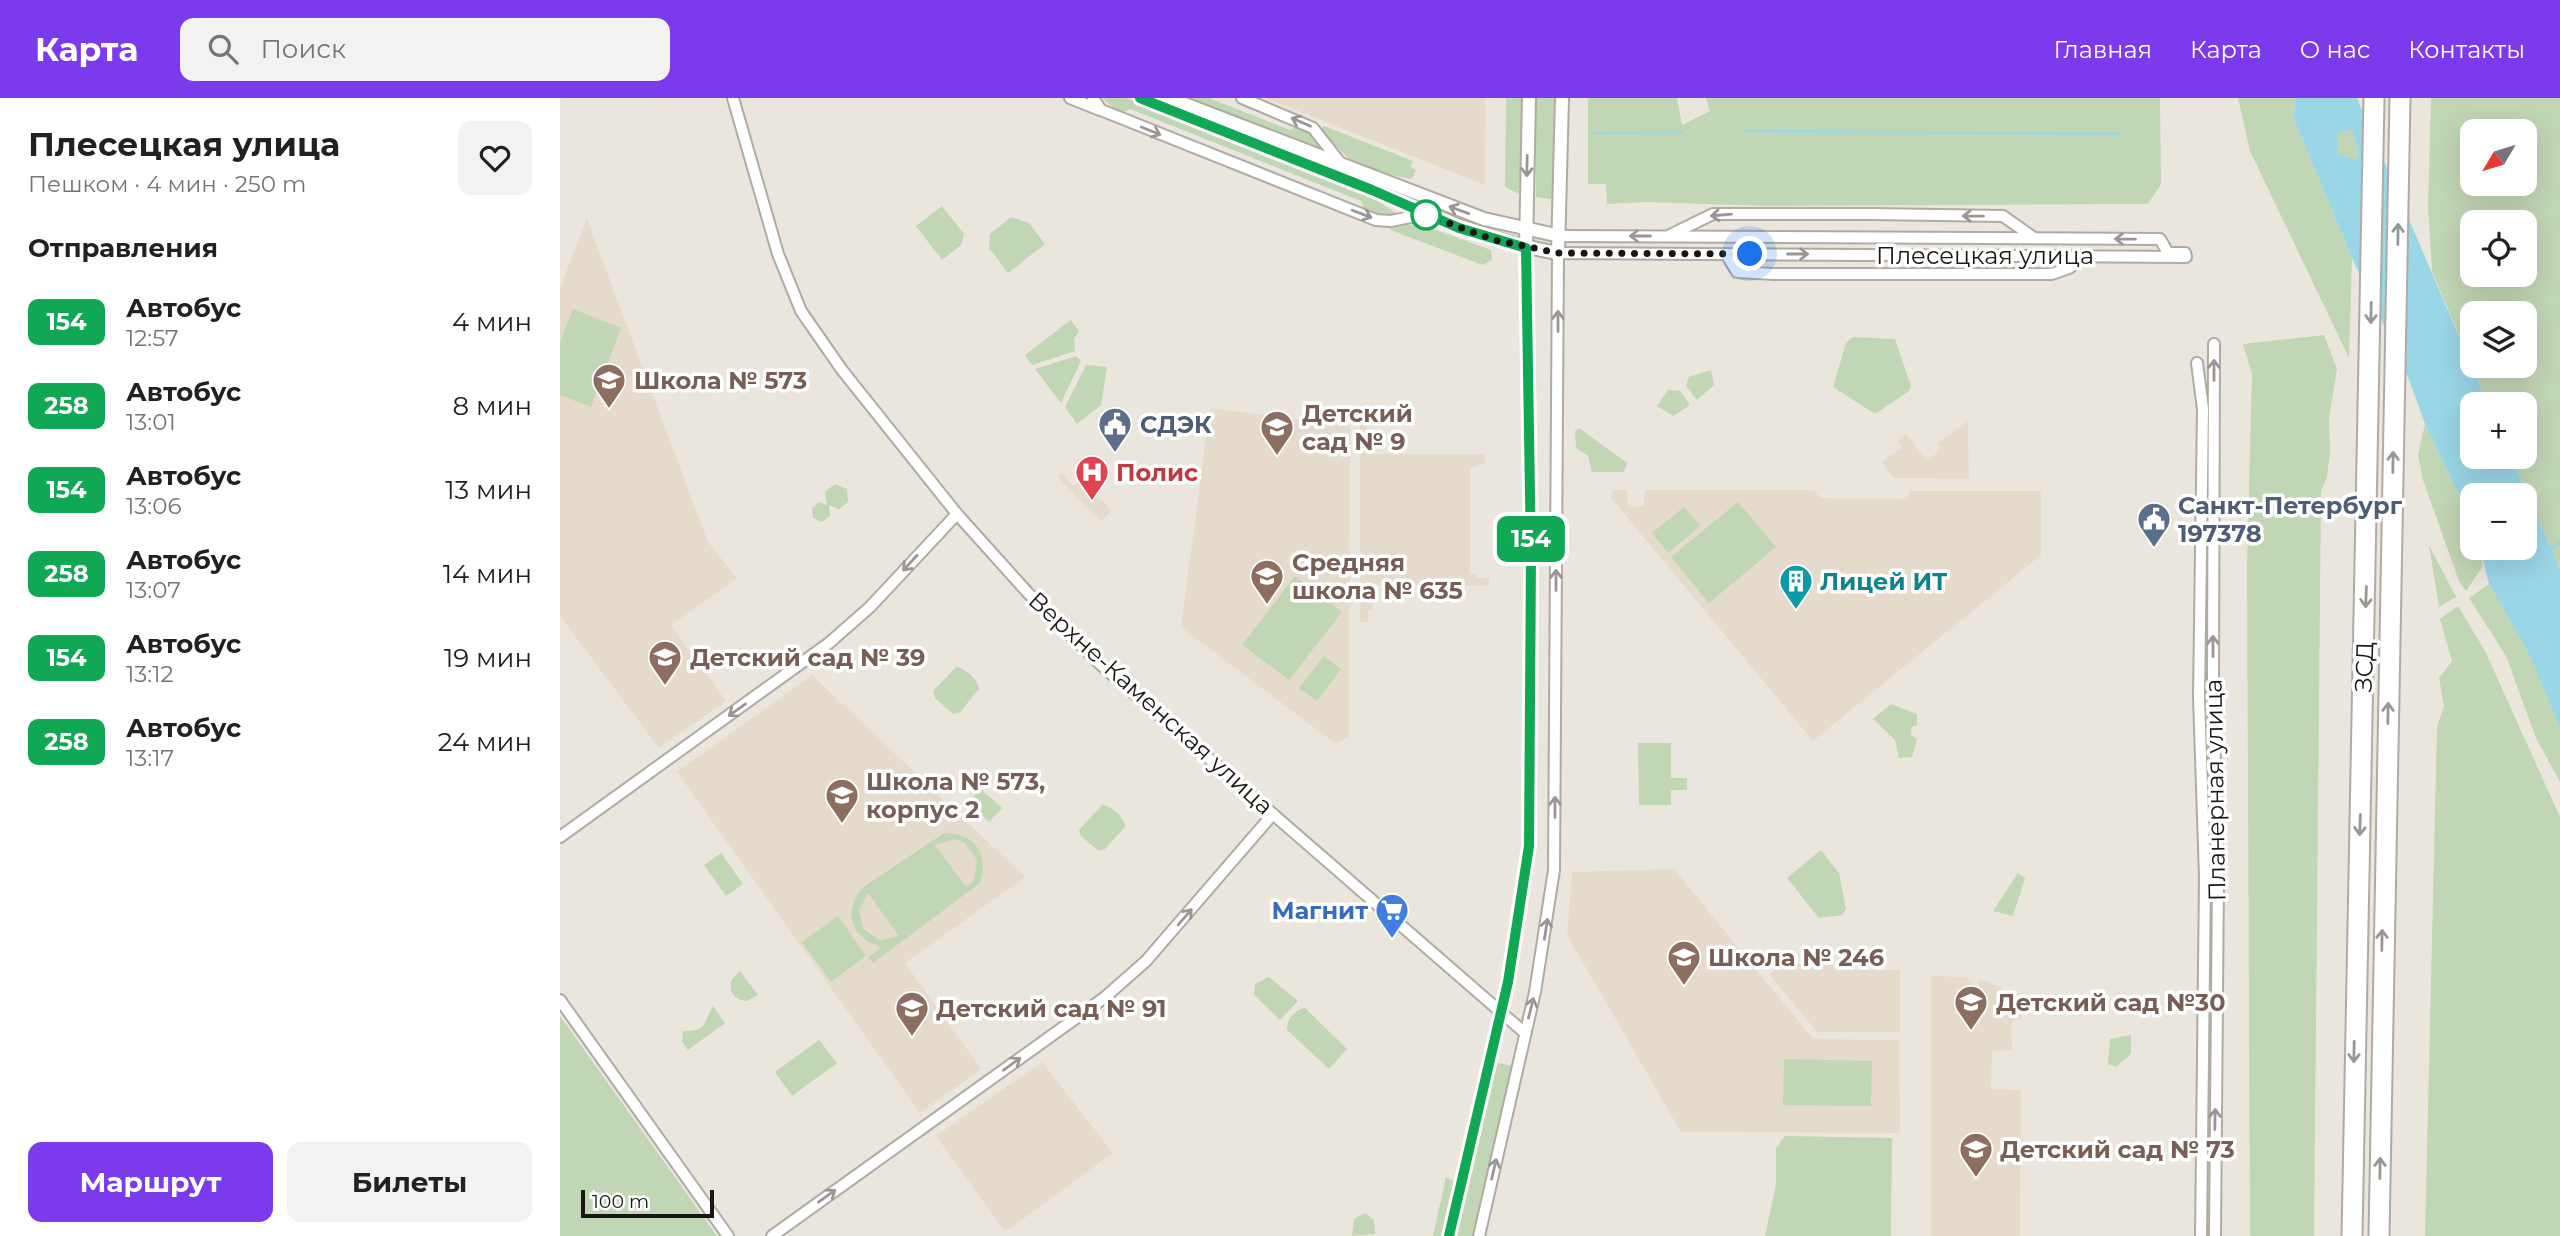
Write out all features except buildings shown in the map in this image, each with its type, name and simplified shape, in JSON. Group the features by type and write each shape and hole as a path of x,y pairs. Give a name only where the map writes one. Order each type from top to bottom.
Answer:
{"highway":[{"name":"ЗСД","path":"2352,1236 2356,950 2368,529 2374,98"},
{"name":"ЗСД","path":"2379,1236 2400,98"}],"street":[{"name":"Верхне-Каменская улица","path":"733,98 778,254 801,311 842,370 957,514 1060,626 1525,1033"},
{"path":"1070,98 1376,220 1424,214"},
{"path":"1093,98 1101,110"},
{"name":"Плесецкая улица","path":"1140,98 1372,190 1459,228 1526,248 1558,253 2186,255 2168,253 2160,239 1560,236 1484,219 1169,98"},
{"path":"1242,98 1313,128 1344,167"},
{"path":"1449,1236 1511,968 1529,846 1531,556 1525,228 1529,98"},
{"path":"1479,1236 1525,1033 1546,925 1556,843 1558,253 1563,98"},
{"path":"1668,236 1713,214 1872,214 2003,216 2034,238"},
{"path":"1726,254 1737,272 1872,275 2052,274 2069,268 2087,256"},
{"name":"Планерная улица","path":"2214,344 2213,688 2218,876 2215,1236"},
{"name":"Планерная улица","path":"2197,363 2203,409 2199,692 2206,877 2201,1236"},
{"path":"560,837 820,650 870,607 957,514"},
{"path":"772,1236 1104,998 1146,961 1273,814"},
{"path":"560,1000 728,1236"}],"shaded area":[{"path":"1265,98 1486,98 1485,185"},
{"name":"Школа № 573","path":"587,219 708,542 737,578 671,625 726,701 659,748 560,616 560,288"},
{"name":"Средняя школа № 635","path":"1210,408 1350,426 1349,736 1336,744 1181,627"},
{"path":"1968,421 1969,479 1894,478 1882,462 1902,448 1897,441 1906,434 1927,461 1939,451 1937,443"},
{"path":"1360,424 1367,424 1367,430 1371,430 1372,454 1485,454 1485,463 1470,468 1470,574 1476,574 1476,578 1489,578 1489,586 1373,585 1373,610 1368,610 1368,622 1360,622"},
{"name":"Полис","path":"1062,473 1073,486 1080,480 1112,510 1101,522 1057,477"},
{"path":"1613,490 1627,490 1628,507 1644,506 1645,490 1814,490 1820,498 1908,499 1909,491 2041,491 2041,555 1813,741 1611,498"},
{"name":"Школа № 573, корпус 2","path":"812,675 1025,877 905,963 981,1069 920,1113 677,772"},
{"name":"Школа № 246","path":"1674,869 1813,1039 1899,1040 1900,1133 1681,1132 1567,935 1572,872"},
{"path":"1785,961 1788,964 1833,964 1833,970 1900,970 1900,1032 1817,1032 1769,974"},
{"name":"Детский сад № 73","path":"1931,976 1965,977 1979,988 1979,979 2002,987 2002,994 2022,993 2022,1018 2013,1021 2011,1026 2012,1050 1992,1051 1991,1089 2021,1090 2020,1236 1931,1236"},
{"path":"1042,1062 1113,1153 1005,1232 936,1136"}],"green space":[{"path":"1102,98 1126,98 1368,194 1397,214 1385,216 1364,209 1361,201 1130,109 1121,114"},
{"path":"1183,98 1209,98 1290,130 1298,126 1309,131 1327,153"},
{"path":"1506,98 1523,98 1519,194 1505,187"},
{"path":"1536,98 1555,98 1555,200 1536,197"},
{"path":"1588,98 1677,98 1682,125 1710,111 1706,98 2160,98 2161,184 2148,204 1607,204 1606,184 1588,184"},
{"path":"2238,98 2295,98 2294,119 2352,258 2349,358 2250,151"},
{"path":"2431,98 2560,98 2560,569 2537,516 2537,483 2522,483 2516,469 2537,469 2537,392 2483,392 2477,378 2537,378 2537,301 2460,301 2460,338 2432,271 2428,206"},
{"path":"1324,126 1413,161 1410,167 1416,170 1412,179 1371,170 1351,160 1321,129"},
{"path":"2352,128 2359,154 2357,161 2337,154 2336,133"},
{"path":"942,206 964,234 961,245 942,260 916,226"},
{"path":"1011,217 1029,223 1045,244 1008,273 989,248 990,234"},
{"path":"1406,224 1425,226 1491,250 1492,260 1483,265 1390,230 1390,227"},
{"path":"573,309 621,328 591,407 560,395 560,342"},
{"path":"1071,320 1079,331 1074,339 1075,351 1032,365 1025,355"},
{"path":"2324,335 2337,369 2329,418 2330,452 2327,477 2321,492 2314,1236 2250,1236 2247,564 2252,375 2243,344"},
{"path":"1853,337 1895,339 1911,386 1909,391 1875,414 1833,387 1846,343"},
{"path":"1076,356 1081,361 1061,403 1035,369"},
{"path":"1086,365 1107,367 1101,405 1077,424 1065,407"},
{"path":"1711,370 1714,385 1697,400 1686,386 1689,377"},
{"path":"1668,390 1680,391 1690,405 1673,416 1657,406"},
{"path":"2425,424 2460,497 2460,560 2482,560 2483,566 2466,591 2459,581 2423,480 2418,455"},
{"path":"1579,428 1627,463 1624,472 1592,472 1588,456 1576,448 1575,431"},
{"path":"835,484 847,489 848,502 839,509 829,505 830,516 822,522 813,518 812,508 819,502 827,505 825,492"},
{"path":"1738,502 1776,547 1709,603 1671,557"},
{"path":"1684,507 1700,526 1668,553 1652,533"},
{"path":"2429,545 2456,597 2439,607"},
{"path":"1295,576 1342,612 1289,680 1242,645"},
{"path":"2489,584 2529,652 2560,728 2560,782 2536,738 2506,656 2469,598"},
{"path":"2458,606 2486,653 2560,817 2560,1236 2425,1236 2437,727 2444,706 2439,678 2452,661 2440,619"},
{"path":"1324,656 1341,669 1317,701 1299,688"},
{"path":"956,667 970,675 979,689 960,712 953,714 935,698 933,691"},
{"path":"1891,704 1917,714 1917,725 1912,727 1911,735 1917,739 1912,757 1899,758 1895,740 1873,719"},
{"path":"1638,743 1671,743 1671,778 1687,778 1687,790 1671,790 1671,805 1639,805"},
{"path":"981,789 1002,808 989,822 968,802"},
{"path":"1102,805 1117,813 1125,827 1105,849 1099,851 1081,836 1079,830"},
{"path":"944,833 964,836 981,854 983,872 980,883 873,963 868,957 882,947 863,938 853,924 852,907 862,888","holes":["955,839 965,843 977,860 974,880 966,887 935,845","868,893 899,936 880,940 863,929 859,910"]},
{"path":"1821,850 1839,873 1846,909 1842,915 1819,918 1787,878"},
{"path":"721,853 743,884 726,896 704,865"},
{"path":"2018,873 2025,878 2013,916 1993,911"},
{"path":"838,916 866,956 831,982 802,942"},
{"path":"740,971 758,995 747,1001 739,999 732,991 732,979"},
{"path":"1269,977 1298,1001 1280,1020 1254,995 1255,984"},
{"path":"713,1006 725,1023 688,1050 682,1042 683,1031 701,1027"},
{"path":"1305,1008 1347,1049 1329,1069 1287,1030 1292,1016"},
{"path":"560,1016 717,1236 560,1236"},
{"path":"2131,1035 2131,1054 2116,1067 2108,1064 2110,1039"},
{"path":"819,1040 837,1063 792,1096 775,1072"},
{"path":"1784,1059 1872,1061 1871,1106 1783,1105"},
{"path":"1494,1062 1513,1066 1474,1236 1455,1236"},
{"path":"1785,1136 1892,1138 1891,1236 1765,1236 1776,1184 1776,1148"},
{"path":"1446,1177 1455,1182 1443,1236 1433,1236"},
{"path":"1365,1213 1374,1220 1375,1234 1352,1236 1354,1219"}],"water":[{"path":"2295,98 2357,98 2460,339 2460,378 2477,378 2483,392 2460,392 2460,469 2516,469 2522,483 2460,483 2460,497 2352,258 2294,119","holes":["2352,129 2359,154 2356,160 2337,154 2337,133"]},
{"path":"2537,516 2560,569 2560,728 2529,653 2489,584 2483,560 2537,560"}],"waterway":[{"path":"1744,131 2121,134"},
{"path":"1594,133 1682,132"},
{"path":"2551,549 2560,542"}],"bus line":[{"name":"154","path":"1140,98 1372,190 1459,228 1526,248 1531,556 1529,846 1508,982 1449,1236"}],"place":[{"name":"Школа № 573","path":"609,410"},
{"name":"СДЭК","path":"1115,454"},
{"name":"Детский сад № 9","path":"1277,457"},
{"name":"Полис","path":"1092,502"},
{"name":"Санкт-Петербург 197378","path":"2154,549"},
{"name":"Средняя школа № 635","path":"1267,606"},
{"name":"Лицей ИТ","path":"1796,611"},
{"name":"Детский сад № 39","path":"665,687"},
{"name":"Школа № 573, корпус 2","path":"842,825"},
{"name":"Магнит","path":"1392,940"},
{"name":"Школа № 246","path":"1684,987"},
{"name":"Детский сад №30","path":"1971,1032"},
{"name":"Детский сад № 91","path":"912,1038"},
{"name":"Детский сад № 73","path":"1976,1179"}],"route":[{"path":"1426,215 1424,214 1495,240 1558,253 1750,254"}]}
